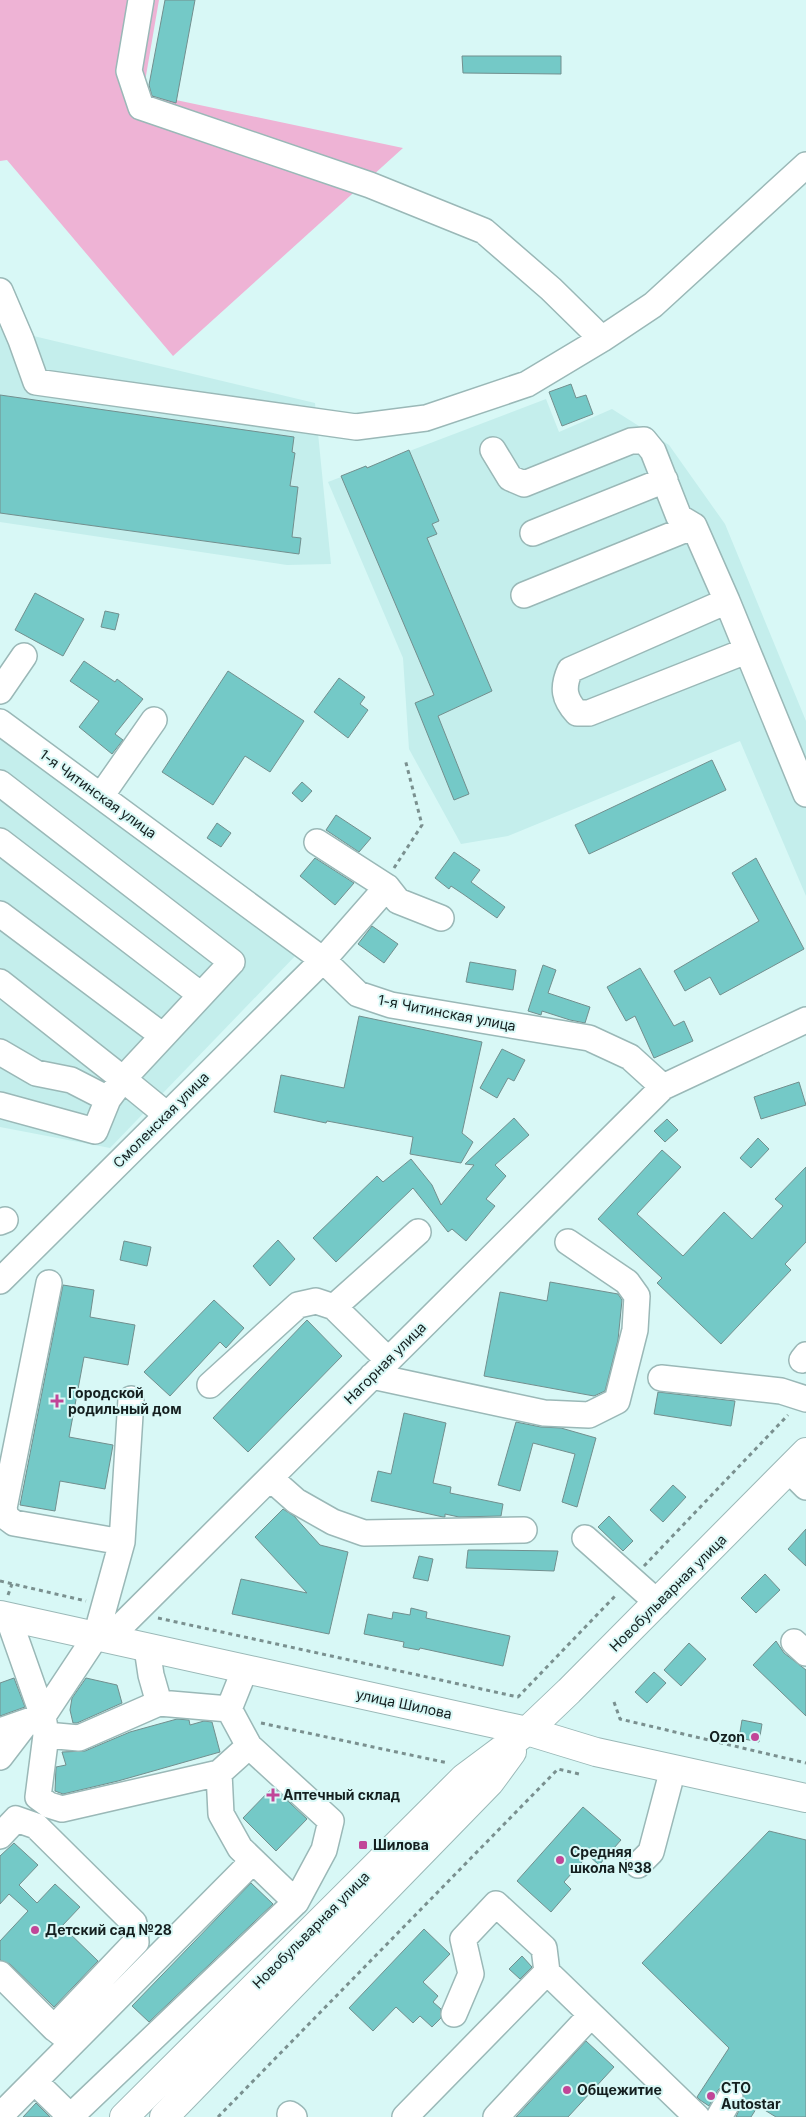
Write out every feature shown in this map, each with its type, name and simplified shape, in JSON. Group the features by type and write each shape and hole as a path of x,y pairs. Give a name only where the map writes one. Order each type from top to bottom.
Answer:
{"main road":[{"name":"Новобульварная улица","path":"124,2117 464,1778 527,1731 658,1603 800,1470"},
{"name":"улица Шилова","path":"4,1616 527,1731 596,1752 806,1798"},
{"name":"Новобульварная улица","path":"164,2117 490,1782 527,1731"}],"street":[{"path":"141,0 129,71 141,107 370,185 484,231 551,289 602,339"},
{"path":"0,291 36,382 356,427 426,418 527,384 602,339 653,305 806,164"},
{"path":"493,450 510,478 524,484 632,442 644,440 653,451 679,517 694,526 727,601 806,794"},
{"path":"533,533 664,480"},
{"path":"524,595 694,526"},
{"path":"727,601 570,670 564,684 569,704 577,713 589,714 746,651"},
{"path":"0,691 24,656"},
{"path":"101,796 154,720"},
{"name":"1-я Читинская улица","path":"0,722 322,960 358,994 391,1006 589,1038 630,1057 663,1087"},
{"path":"0,783 232,962 124,1079 108,1099 95,1131 0,1105"},
{"path":"0,841 201,995"},
{"path":"317,842 387,887 398,901 441,918"},
{"name":"Смоленская улица","path":"0,1281 322,960 387,887"},
{"path":"0,914 163,1036"},
{"path":"0,982 167,1115"},
{"path":"663,1087 806,1020"},
{"path":"0,1052 36,1073 71,1080 108,1099"},
{"name":"Нагорная улица","path":"102,1638 135,1612 663,1087"},
{"path":"334,1307 418,1232"},
{"path":"210,1385 298,1305 316,1301 334,1307 380,1368 544,1413 589,1415 617,1402 635,1330 637,1296 627,1282 568,1242"},
{"path":"48,1283 4,1508 6,1518 14,1523 122,1542"},
{"path":"661,1378 781,1391 805,1399"},
{"path":"0,1757 38,1725 102,1638 105,1606 122,1542 131,1399"},
{"path":"270,1478 296,1502 334,1522 364,1533 524,1530"},
{"path":"585,1538 658,1603"},
{"path":"4,1616 38,1725 38,1796 49,1805 62,1809 219,1773 249,1746"},
{"path":"147,1648 151,1675 159,1703"},
{"path":"35,2082 71,2117 296,1902 324,1850 331,1821 249,1746 231,1713 245,1669"},
{"path":"0,1730 38,1725 78,1738 159,1703 231,1713"},
{"path":"638,1865 651,1852 673,1769"},
{"path":"219,1773 221,1814 240,1848 296,1902"},
{"path":"0,1836 16,1819 36,1826 134,1923 136,1942 64,2036 35,2082 0,2116"},
{"path":"64,2036 254,1861"},
{"path":"454,2014 471,1974 463,1939 496,1904 544,1948 547,1972 697,2117"},
{"path":"405,2117 547,1972"},
{"path":"0,1974 64,2036"},
{"path":"496,2117 592,2015"}],"path":[{"path":"387,887 388,877 422,825 405,759"},
{"path":"135,1612 518,1697 805,1399"},
{"path":"0,1581 105,1606"},
{"path":"614,1702 620,1719 806,1763"},
{"path":"231,1713 448,1763"},
{"path":"218,2117 558,1769 579,1774"}],"shaded area":[{"path":"0,0 159,0 143,93 403,148 173,356 7,160 0,161"},
{"path":"0,328 315,403 331,564 287,565 0,522"},
{"path":"546,399 559,432 612,409 669,445 725,524 806,721 806,896 740,741 508,836 461,844 409,749 403,658 328,482"},
{"path":"0,730 298,953 110,1148 0,1127"}],"building":[{"path":"165,0 195,0 176,103 152,96 149,85"},
{"path":"462,56 561,56 561,74 463,73"},
{"path":"571,384 576,398 586,395 593,414 562,426 549,392"},
{"path":"0,395 294,437 292,452 295,453 290,486 298,487 292,537 301,538 299,554 0,513"},
{"path":"409,450 439,521 432,524 437,534 427,538 492,691 438,716 469,794 454,800 415,703 434,695 341,476 366,466 367,468"},
{"path":"35,593 84,619 63,656 15,630"},
{"path":"105,611 119,614 115,630 101,627"},
{"path":"84,661 115,682 117,679 143,699 115,734 123,740 112,754 79,727 99,701 70,681"},
{"path":"228,671 304,721 270,772 245,756 213,805 162,772"},
{"path":"339,678 365,697 360,704 368,710 348,738 314,712"},
{"path":"712,760 726,790 589,854 575,825"},
{"path":"302,782 312,791 302,802 292,793"},
{"path":"336,815 371,838 359,852 326,830"},
{"path":"217,823 231,833 221,847 207,838"},
{"path":"454,852 480,870 471,882 505,907 497,918 451,886 449,889 435,878"},
{"path":"315,858 354,883 335,905 300,876"},
{"path":"756,858 804,949 720,995 710,977 685,991 674,971 759,921 732,873"},
{"path":"372,926 398,944 384,963 358,944"},
{"path":"470,962 516,970 513,990 466,982"},
{"path":"543,965 556,970 548,993 590,1007 585,1023 542,1011 541,1015 528,1011"},
{"path":"640,968 674,1026 684,1021 693,1041 654,1058 635,1016 626,1021 607,987"},
{"path":"359,1016 482,1042 462,1133 473,1142 461,1163 410,1154 413,1137 327,1121 326,1123 274,1112 281,1075 344,1088"},
{"path":"502,1049 525,1060 514,1081 508,1078 497,1098 480,1088"},
{"path":"799,1082 806,1105 761,1119 754,1097"},
{"path":"514,1118 529,1135 495,1165 506,1176 486,1199 495,1206 466,1241 452,1229 448,1232 413,1188 336,1262 313,1238 377,1176 383,1182 411,1159 432,1185 441,1205 474,1165 465,1164"},
{"path":"667,1119 678,1130 665,1142 654,1131"},
{"path":"758,1138 769,1149 751,1168 740,1158"},
{"path":"662,1150 681,1167 637,1214 683,1256 724,1212 752,1239 783,1206 775,1199 806,1167 806,1242 785,1264 791,1270 721,1344 657,1283 662,1278 598,1219"},
{"path":"278,1240 295,1259 270,1286 253,1266"},
{"path":"124,1241 151,1247 147,1266 120,1260"},
{"path":"550,1282 618,1294 622,1300 618,1340 605,1391 594,1396 484,1376 500,1292 547,1301"},
{"name":"Городской родильный дом","path":"63,1285 94,1290 90,1317 135,1325 128,1365 84,1357 69,1437 113,1445 105,1489 60,1481 55,1511 20,1505"},
{"path":"214,1300 244,1328 226,1348 220,1342 170,1396 144,1372"},
{"path":"307,1320 342,1356 248,1452 213,1418"},
{"path":"658,1392 735,1401 731,1426 654,1414"},
{"path":"404,1413 446,1423 433,1483 451,1487 450,1493 503,1504 501,1516 459,1517 445,1514 445,1517 443,1517 371,1501 378,1471 391,1474"},
{"path":"516,1422 541,1427 561,1428 596,1438 577,1507 562,1502 575,1454 533,1443 520,1491 498,1485"},
{"path":"673,1485 686,1497 663,1522 650,1510"},
{"path":"283,1509 294,1516 320,1545 348,1552 329,1634 232,1614 241,1579 307,1593 255,1537"},
{"path":"609,1516 633,1541 623,1551 598,1527"},
{"path":"806,1529 806,1566 788,1549"},
{"path":"468,1550 558,1551 554,1571 466,1568"},
{"path":"419,1556 433,1559 428,1581 413,1578"},
{"path":"765,1574 780,1590 756,1613 741,1598"},
{"path":"411,1608 427,1612 426,1618 510,1636 503,1666 420,1648 419,1650 403,1647 404,1642 364,1634 368,1614 392,1619 393,1612 410,1615"},
{"path":"776,1641 784,1653 806,1670 806,1716 753,1665"},
{"path":"689,1643 706,1659 681,1686 664,1670"},
{"path":"654,1672 666,1683 647,1703 635,1692"},
{"path":"14,1678 25,1707 0,1716 0,1683"},
{"path":"86,1678 117,1685 122,1703 77,1723 73,1723 70,1710 72,1698"},
{"path":"177,1719 189,1720 190,1725 204,1721 212,1722 220,1752 118,1781 63,1794 55,1791 56,1767 66,1765 62,1752 85,1751 130,1732"},
{"path":"742,1720 762,1724 759,1742 739,1738"},
{"path":"273,1787 307,1819 276,1851 243,1818"},
{"name":"Средняя школа №38","path":"583,1807 621,1840 599,1865 588,1855 564,1882 571,1889 551,1912 517,1881"},
{"path":"769,1831 806,1840 806,2117 776,2117 758,2106 751,2117 736,2117 744,2098 742,2090 737,2085 723,2085 709,2106 700,2100 697,2097 729,2048 642,1963"},
{"name":"Детский сад №28","path":"14,1843 38,1865 19,1885 37,1903 55,1884 80,1907 62,1926 98,1961 54,2007 10,1964 0,1960 0,1941 28,1911 9,1894 0,1904 0,1856"},
{"path":"251,1883 273,1904 149,2022 132,2006"},
{"path":"424,1929 450,1954 423,1982 438,1996 433,2002 441,2009 441,2018 432,2027 420,2016 413,2023 396,2007 373,2031 349,2008"},
{"path":"522,1956 532,1967 520,1979 509,1969"},
{"name":"Общежитие","path":"586,2041 614,2067 568,2117 516,2117"},
{"path":"36,2103 50,2117 23,2117"}],"place":[{"name":"Городской родильный дом","path":"57,1401"},
{"name":"Ozon","path":"755,1737"},
{"name":"Аптечный склад","path":"273,1795"},
{"name":"Шилова","path":"363,1845"},
{"name":"Средняя школа №38","path":"560,1860"},
{"name":"Детский сад №28","path":"35,1930"},
{"name":"Общежитие","path":"567,2090"},
{"name":"СТО Autostar","path":"711,2096"}]}
